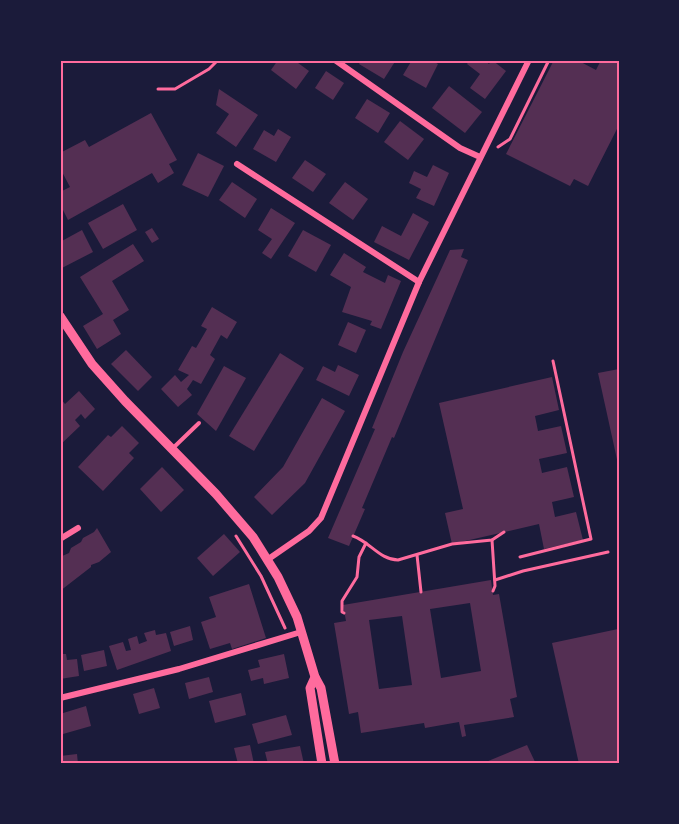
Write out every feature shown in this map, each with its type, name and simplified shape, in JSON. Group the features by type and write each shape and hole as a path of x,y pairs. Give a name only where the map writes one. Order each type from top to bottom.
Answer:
{"street":[{"path":"335,60 460,148 480,157"},
{"path":"267,560 309,531 321,518 419,282 529,60"},
{"path":"237,164 419,282"},
{"path":"60,316 92,364 240,521 267,560 288,597 302,632 315,677 321,688 334,764"},
{"path":"60,539 78,528"},
{"path":"60,698 179,669 302,632"},
{"path":"315,677 310,688 322,764"}],"lane":[{"path":"172,450 199,423"}],"path":[{"path":"158,89 175,89 209,69 218,60"},
{"path":"480,157 510,139 549,60"},
{"path":"520,557 591,539 553,361"},
{"path":"232,530 245,554 261,576 288,636"},
{"path":"353,536 390,560 398,560 452,544 492,540 504,531"},
{"path":"492,540 495,580 493,591"},
{"path":"344,613 342,612 342,601 357,577 359,557 366,543"},
{"path":"495,580 523,571 608,552"},
{"path":"417,555 421,592"}],"building":[{"path":"278,60 294,60 309,71 296,89 271,70"},
{"path":"361,60 396,60 384,79 359,64"},
{"path":"412,60 431,60 438,64 426,88 403,75"},
{"path":"470,60 484,60 489,64 492,60 506,71 485,99 470,88 480,74 467,64"},
{"path":"554,60 577,60 596,70 601,60 619,60 619,125 588,186 574,179 570,186 506,154"},
{"path":"326,71 344,83 333,100 315,88"},
{"path":"449,86 482,112 465,133 432,108"},
{"path":"219,89 258,115 236,147 216,133 229,114 216,105"},
{"path":"367,99 390,113 378,133 355,118"},
{"path":"151,113 177,160 169,164 174,173 158,183 152,173 68,220 60,204 60,192 70,187 60,168 60,153 85,140 89,147"},
{"path":"400,121 424,139 408,160 384,142"},
{"path":"278,129 291,137 276,162 253,149 264,130 274,136"},
{"path":"198,153 224,166 208,197 182,185"},
{"path":"305,160 326,174 313,192 292,178"},
{"path":"433,165 449,173 434,206 416,198 421,189 409,183 414,171 427,177"},
{"path":"232,182 257,199 245,218 219,200"},
{"path":"345,182 368,199 353,220 329,203"},
{"path":"123,204 137,230 103,249 88,223"},
{"path":"271,208 295,223 271,259 262,253 272,239 258,230"},
{"path":"413,213 429,222 409,260 374,242 382,226 401,236"},
{"path":"152,228 159,239 152,243 145,232"},
{"path":"82,230 93,252 60,269 60,242"},
{"path":"303,230 331,245 316,272 288,256"},
{"path":"133,244 144,261 112,281 129,310 113,320 121,334 97,349 83,326 103,314 80,277"},
{"path":"464,249 461,257 468,260 394,438 392,437 362,508 365,509 349,546 328,538 375,429 372,428 403,352 450,250"},
{"path":"344,253 366,267 363,272 385,283 388,275 401,281 381,329 370,325 372,321 342,312 351,287 330,275"},
{"path":"212,307 237,322 227,339 221,335 210,355 215,359 201,384 193,380 187,389 192,395 178,407 161,389 175,375 181,382 189,375 178,370 192,346 196,348 207,329 201,326"},
{"path":"348,322 366,330 356,353 338,345"},
{"path":"126,350 152,377 138,391 111,364"},
{"path":"280,353 304,368 254,451 229,436"},
{"path":"338,365 359,375 349,396 316,380 323,366 335,372"},
{"path":"224,366 246,378 216,431 197,414"},
{"path":"619,369 619,464 618,464 598,373"},
{"path":"552,377 559,410 535,416 538,431 561,426 567,453 539,459 542,473 567,467 574,497 552,502 555,517 576,512 583,540 544,549 539,524 452,544 445,513 463,509 439,403"},
{"path":"79,391 95,409 85,419 81,414 75,420 80,426 60,445 60,398 65,404"},
{"path":"322,398 345,411 305,483 272,515 254,497 283,467"},
{"path":"122,426 139,443 129,453 134,458 103,491 78,467 108,435 111,437"},
{"path":"162,467 184,490 161,512 140,489"},
{"path":"97,528 111,552 99,562 91,565 60,591 60,557 69,553 71,548"},
{"path":"224,534 240,552 213,576 197,558"},
{"path":"491,580 493,595 499,594 517,697 510,699 514,717 464,725 466,736 462,737 459,722 425,728 424,723 361,733 358,712 349,714 334,623 346,621 343,605","holes":["470,603 481,671 441,678 430,609","402,616 412,685 379,689 369,620"]},
{"path":"249,584 266,638 232,649 230,643 210,649 201,622 216,617 209,597"},
{"path":"190,626 193,640 174,646 170,632"},
{"path":"618,629 619,764 579,764 552,643"},
{"path":"155,630 156,635 166,633 171,651 117,670 109,646 123,642 126,651 131,650 128,639 137,636 139,644 147,641 144,633"},
{"path":"104,650 107,666 84,671 81,655"},
{"path":"60,654 66,654 67,660 77,659 79,676 60,679"},
{"path":"284,654 289,678 264,684 263,678 251,681 248,670 260,667 258,660"},
{"path":"209,677 213,692 189,699 185,683"},
{"path":"154,688 160,708 139,714 133,694"},
{"path":"241,693 246,715 215,723 209,701"},
{"path":"86,706 91,726 63,734 60,714"},
{"path":"286,715 292,735 258,744 252,724"},
{"path":"250,745 254,764 238,764 234,748"},
{"path":"527,745 536,764 481,764"},
{"path":"300,746 304,764 268,764 265,752"},
{"path":"77,754 78,764 60,764 60,756"}]}
